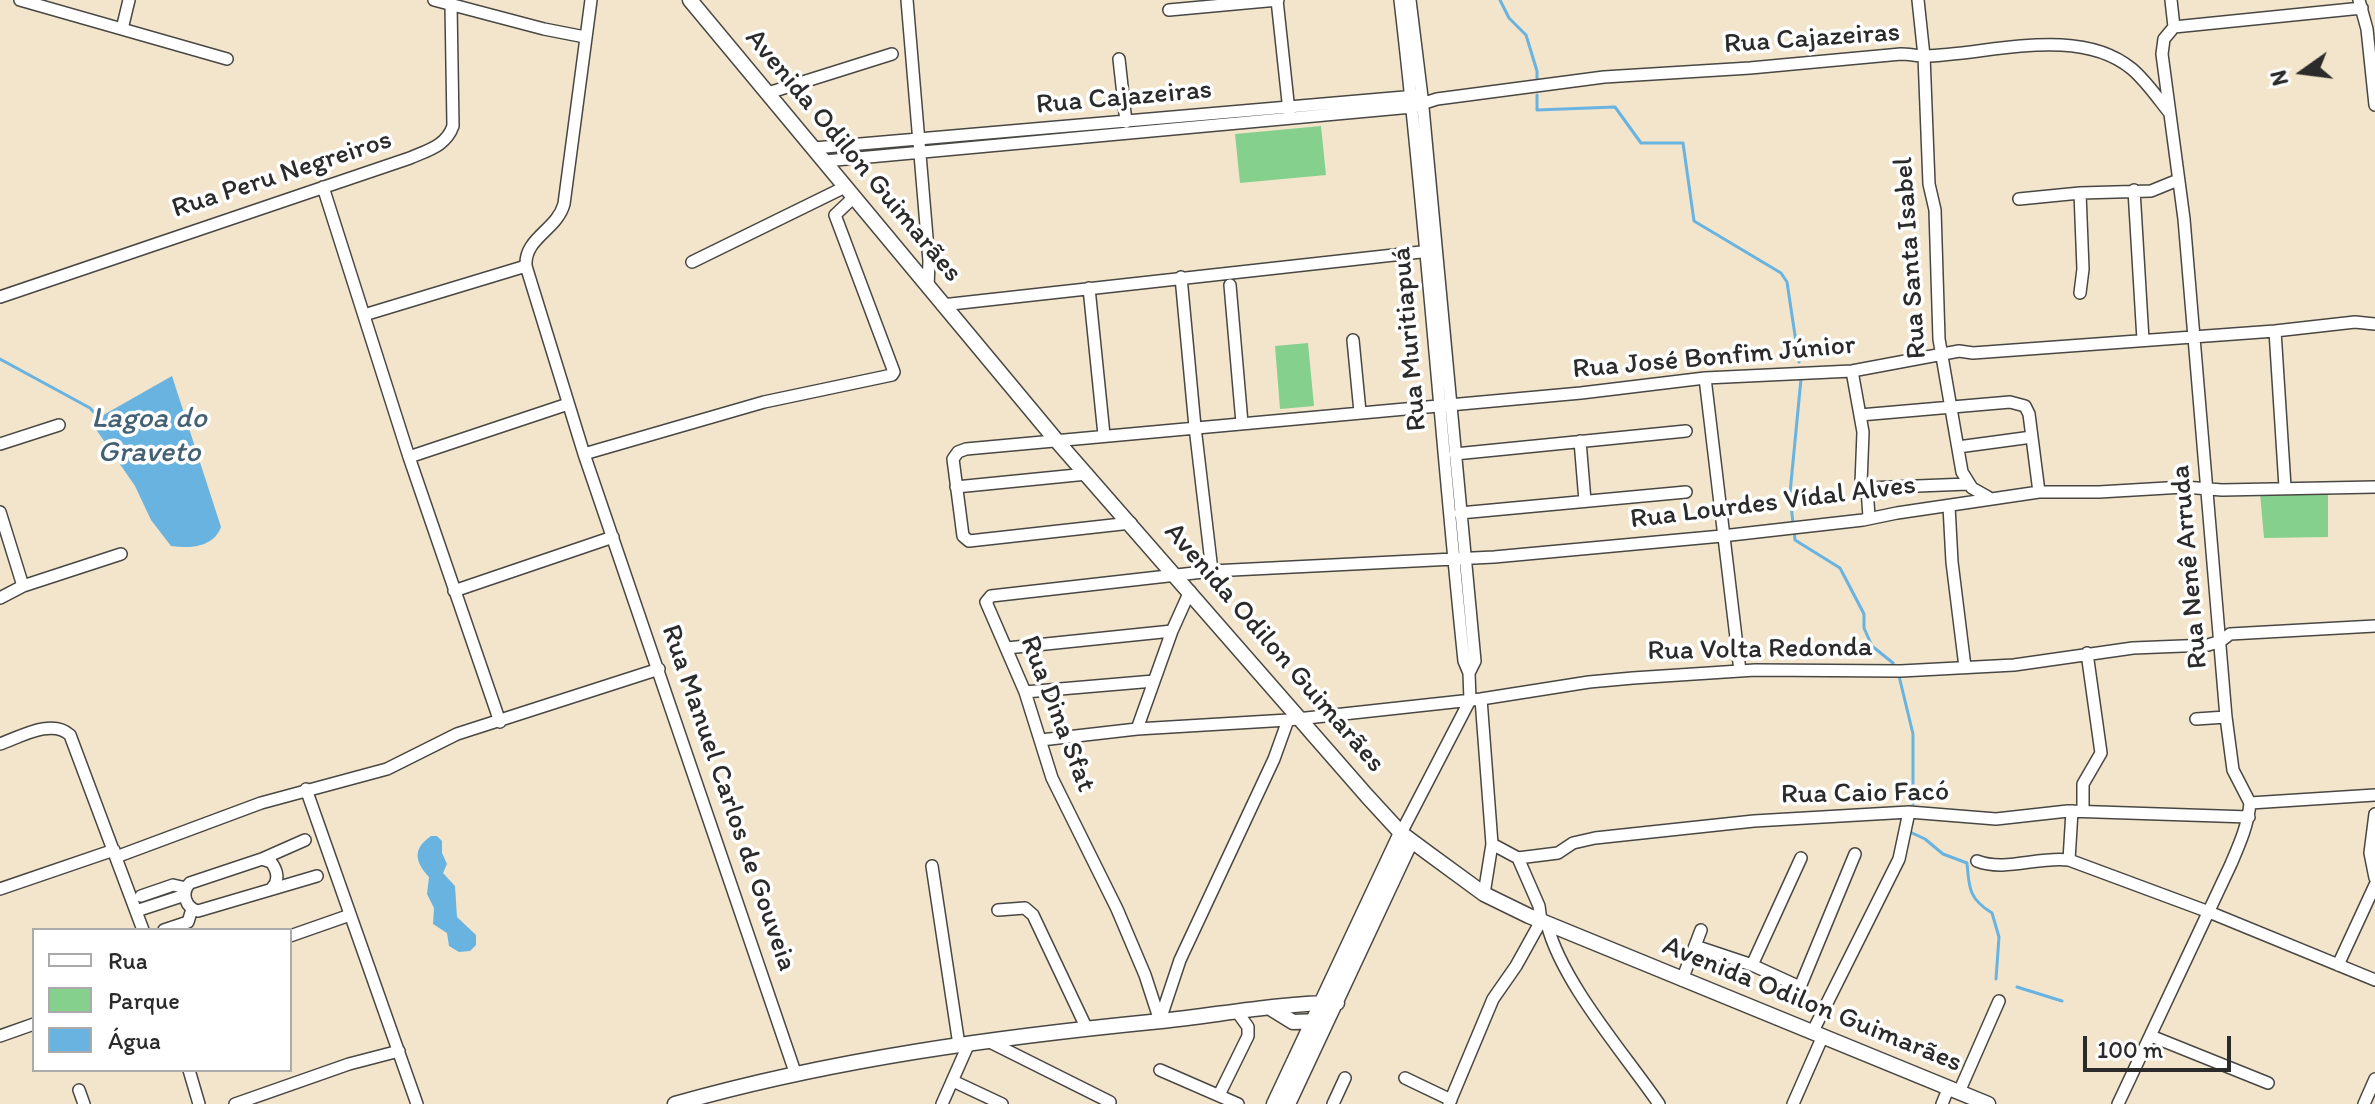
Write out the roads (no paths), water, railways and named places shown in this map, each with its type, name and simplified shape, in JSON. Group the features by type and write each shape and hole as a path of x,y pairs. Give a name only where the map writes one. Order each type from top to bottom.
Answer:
{"street":[{"path":"20,0 227,59"},
{"path":"122,29 129,0"},
{"path":"434,0 585,37"},
{"path":"364,315 526,266 530,246 562,211 591,0"},
{"name":"Avenida Odilon Guimarães","path":"690,0 942,305 1190,591 1295,720 1406,837 1484,894 1544,923 1988,1104"},
{"path":"907,0 929,261 928,288"},
{"path":"1169,10 1278,0 1290,119"},
{"name":"Rua Muritiapuá","path":"1400,0 1417,101"},
{"name":"Rua Muritiapuá","path":"1410,0 1458,558 1464,661 1475,699 1492,844 1484,894"},
{"name":"Rua Santa Isabel","path":"1918,0 1924,56 1929,187 1935,210 1939,290 1937,323 1962,472 1968,484"},
{"name":"Rua Nenê Arruda","path":"2118,1104 2243,838 2250,803 2233,770 2226,717 2184,219 2162,48 2164,39 2174,27 2171,0"},
{"name":"Rua Peru Negreiros","path":"0,297 441,145 453,126 458,4"},
{"path":"2174,27 2360,4 2370,45 2375,105"},
{"name":"Rua Cajazeiras","path":"825,161 1290,119 1604,77 1901,54 1924,56 2032,45 2059,45 2113,57 2132,69 2168,111"},
{"path":"768,93 892,54"},
{"path":"1119,59 1126,122"},
{"name":"Rua Cajazeiras","path":"814,148 1289,106 1417,101"},
{"path":"2019,199 2158,190 2178,180"},
{"path":"323,187 409,457 500,722"},
{"path":"2134,190 2143,340"},
{"path":"692,262 850,192"},
{"path":"584,454 764,402 890,378 894,372 835,215 850,192"},
{"path":"2080,193 2083,269 2080,293"},
{"path":"942,305 1431,251"},
{"name":"Rua Manuel Carlos de Gouveia","path":"526,266 584,454 796,1075"},
{"path":"1181,277 1212,571"},
{"path":"1230,285 1242,423"},
{"path":"1089,288 1104,435"},
{"name":"Rua José Bonfim Júnior","path":"956,487 953,461 955,455 966,449 1445,406 1705,378 1852,371 1959,351 1973,353 2275,331 2355,322 2375,324"},
{"path":"2275,331 2285,487"},
{"path":"1353,340 1360,412"},
{"path":"1852,371 1864,443 1862,485 1867,488 1968,484 1989,498"},
{"path":"1705,378 1740,671"},
{"path":"1860,415 2019,403 2028,409 2039,492"},
{"path":"409,457 568,404"},
{"name":"Rua Muritiapuá","path":"1445,406 1455,454 1460,513 1458,558"},
{"path":"0,444 59,425"},
{"path":"1455,454 1686,431"},
{"path":"1958,447 2032,437"},
{"path":"1580,441 1585,501"},
{"path":"1087,474 956,487 963,536 973,542 1131,523"},
{"name":"Rua Lourdes Vídal Alves","path":"1176,575 1508,556 1722,536 1863,520 2039,492 2208,487 2222,490 2375,487"},
{"path":"1867,488 1869,517"},
{"path":"1460,513 1686,492"},
{"path":"1949,506 1965,667"},
{"path":"0,512 23,586"},
{"path":"454,591 613,537"},
{"path":"0,598 23,586 121,554"},
{"name":"Rua Dina Sfat","path":"1160,1021 1145,975 1117,909 1052,778 1025,692 986,602 991,596 1176,575"},
{"path":"1137,729 1172,631 1190,591"},
{"name":"Rua Volta Redonda","path":"1041,740 1137,729 1295,720 1589,682 1740,671 1901,671 2014,665 2133,648 2208,645 2230,634 2375,626"},
{"path":"1007,648 1172,631"},
{"path":"2069,860 2083,784 2101,753 2087,653"},
{"path":"0,889 306,789 387,769 434,744 659,669"},
{"path":"1025,692 1154,681"},
{"path":"1286,1104 1313,1022 1330,1003 1381,889 1475,699"},
{"path":"2196,719 2226,717"},
{"path":"1160,1021 1180,960 1295,720"},
{"path":"0,744 50,727 62,728 70,735 142,928"},
{"path":"306,789 417,1104"},
{"path":"2250,803 2375,795"},
{"name":"Rua Caio Facó","path":"1518,858 1558,853 1583,840 1779,819 1909,812 1996,819 2078,811 2249,817"},
{"path":"1793,1104 1817,1035 1904,847 1909,812"},
{"path":"2375,814 2370,853 2375,878"},
{"path":"136,911 185,891 190,883 262,859 305,840"},
{"path":"1492,844 1518,858 1554,947 1571,978 1659,1104"},
{"path":"1695,946 1752,965 1800,987 1855,854"},
{"path":"1752,965 1801,858"},
{"path":"1977,861 1993,864 2046,858 2069,860 2209,912 2375,980"},
{"path":"262,859 271,862 277,873 272,888"},
{"path":"932,866 964,1044 953,1081 942,1104"},
{"path":"192,909 198,911 317,876"},
{"path":"141,896 181,885 192,909 188,922 170,928"},
{"path":"2338,965 2375,885"},
{"path":"998,910 1025,908 1033,915 1086,1027"},
{"path":"292,935 350,915"},
{"path":"1405,1078 1450,1102 1493,999 1544,923"},
{"path":"1682,980 1701,930"},
{"path":"1942,1104 1954,1091 1999,1001"},
{"path":"675,1104 796,1075 988,1040 1330,1003"},
{"path":"1286,1104 1329,1019 1330,1003"},
{"path":"1272,1009 1293,1022 1329,1019"},
{"path":"1219,1095 1248,1036 1248,1027 1238,1013"},
{"path":"0,1036 32,1025"},
{"path":"2151,1036 2268,1083"},
{"path":"988,1040 1110,1103"},
{"path":"235,1104 349,1064 399,1051"},
{"path":"1160,1070 1238,1104"},
{"path":"190,1072 199,1104"},
{"path":"1333,1104 1345,1078"},
{"path":"2364,1104 2375,1079"},
{"path":"953,1081 1002,1104"},
{"path":"79,1090 84,1104"}],"water":[{"name":"Lagoa do Graveto","path":"172,376 221,527 213,539 193,547 171,546 151,520 135,486 91,422"},
{"path":"431,836 437,836 442,841 442,853 447,864 443,873 455,886 457,917 476,935 476,945 470,951 459,952 449,946 447,933 433,924 434,908 427,894 429,877 418,861 418,851"}],"waterway":[{"path":"1500,0 1509,18 1526,35 1537,81"},
{"path":"1537,95 1537,110 1615,107 1641,143 1683,143 1694,221 1781,273 1787,282 1799,362"},
{"path":"0,359 90,408 99,418"},
{"path":"1793,524 1790,493 1801,379"},
{"path":"1794,530 1795,540 1840,568 1864,614 1864,628 1872,646 1893,663"},
{"path":"1899,676 1913,734 1913,804"},
{"path":"1910,832 1925,839 1943,854 1967,863 1972,892 1979,903 1992,913 1999,937 1996,979"},
{"path":"2017,987 2062,1001"}]}
